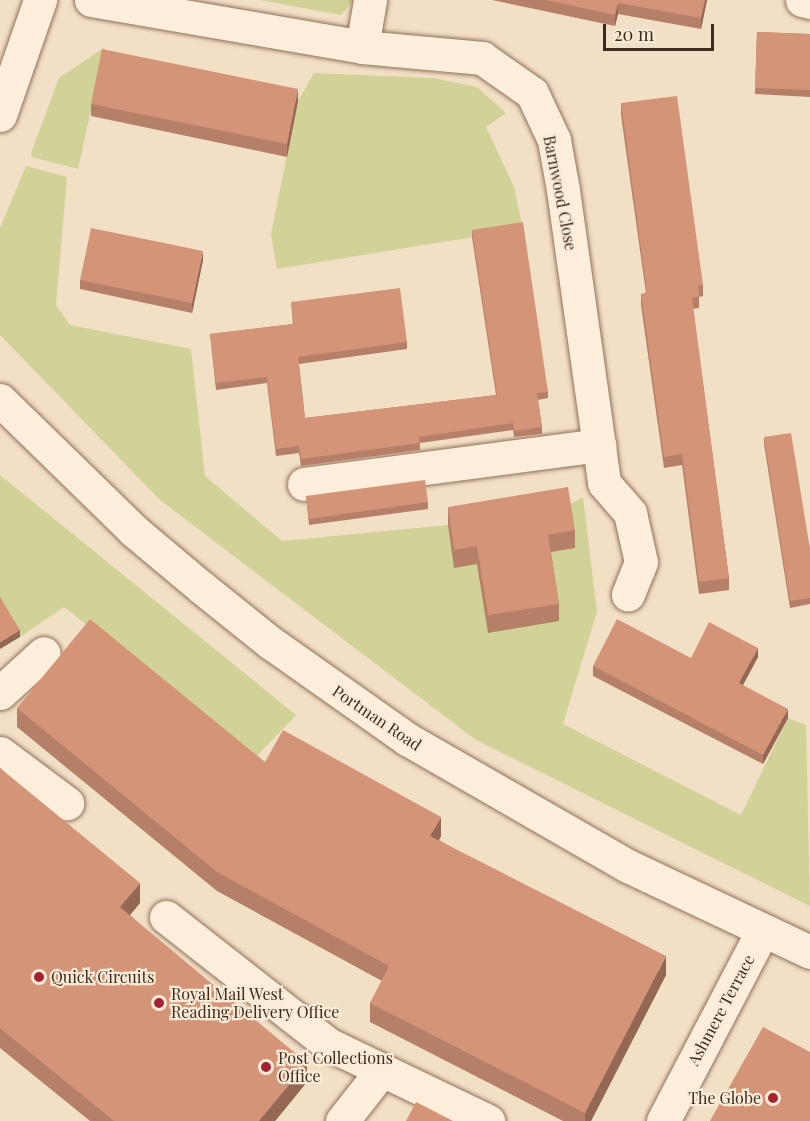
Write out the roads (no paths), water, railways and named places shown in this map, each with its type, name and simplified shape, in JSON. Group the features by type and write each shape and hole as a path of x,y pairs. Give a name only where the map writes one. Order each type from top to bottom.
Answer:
{"street":[{"path":"0,116 40,0"},
{"name":"Barnwood Close","path":"91,0 362,47 482,58 532,93 554,140 604,483 630,513 641,562 628,594"},
{"path":"362,47 370,0"},
{"path":"802,0 810,2"},
{"name":"Portman Road","path":"0,400 133,530 271,643 388,726 540,819 762,932 810,952"},
{"path":"304,484 599,445"},
{"path":"0,693 44,653"},
{"path":"0,753 67,803"},
{"path":"166,917 328,1044 488,1121"},
{"name":"Ashmere Terrace","path":"663,1121 762,932"},
{"path":"342,1121 382,1070"}],"place":[{"name":"Quick Circuits","path":"39,977"},
{"name":"Royal Mail West Reading Delivery Office","path":"159,1003"},
{"name":"Post Collections Office","path":"266,1067"},
{"name":"The Globe","path":"773,1098"}]}
